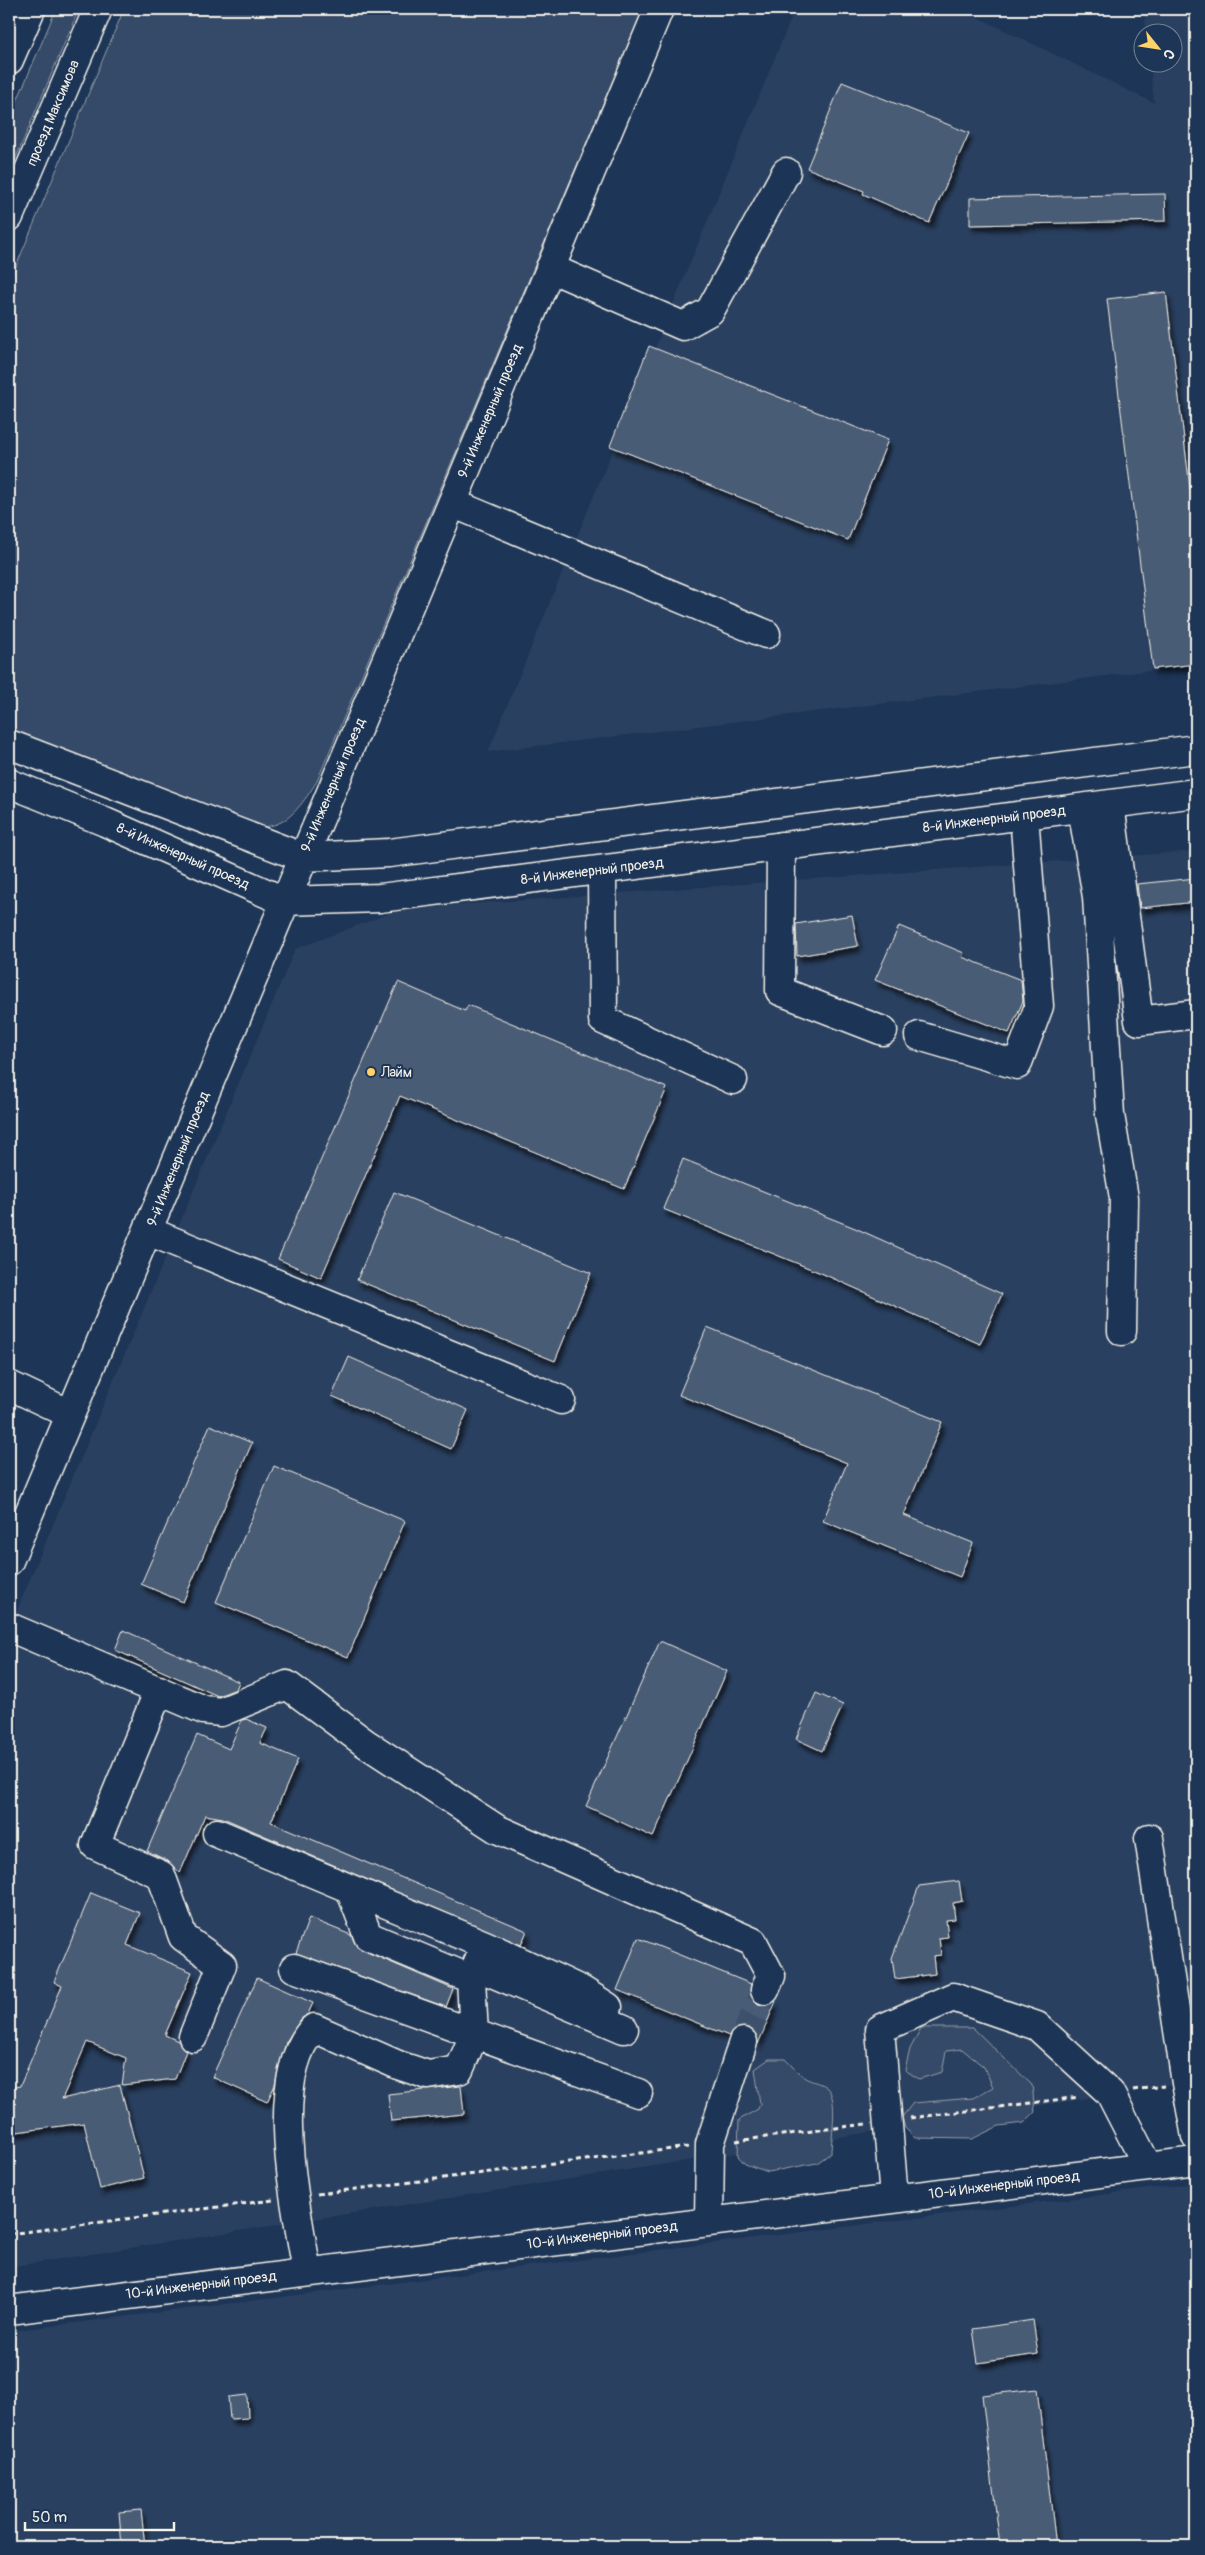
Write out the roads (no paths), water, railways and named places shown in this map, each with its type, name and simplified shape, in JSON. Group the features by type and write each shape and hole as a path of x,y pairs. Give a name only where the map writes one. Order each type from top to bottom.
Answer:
{"street":[{"path":"9,60 30,9"},
{"name":"проезд Максимова","path":"9,217 98,9"},
{"name":"9-й Инженерный проезд","path":"9,1561 148,1231 302,857 659,9"},
{"path":"550,268 683,326 710,311 786,172"},
{"path":"452,503 766,634"},
{"path":"9,744 302,857 389,854 1196,749"},
{"name":"8-й Инженерный проезд","path":"9,783 105,822 284,901 380,898 1196,793"},
{"path":"1110,804 1139,1021 1196,1014"},
{"path":"1082,808 1096,897 1110,1115 1124,1198 1122,1330"},
{"path":"919,1036 1017,1065 1039,1006 1024,815"},
{"path":"781,846 780,991 883,1031"},
{"path":"602,870 603,1020 734,1080"},
{"path":"148,1231 561,1400"},
{"path":"9,1385 70,1414"},
{"path":"9,1626 204,1710 221,1712 287,1685 365,1743 497,1829 753,1942 771,1976 765,1990"},
{"path":"160,1690 95,1846 161,1875 183,1937 222,1965 193,2038"},
{"path":"217,1833 350,1889 478,1964 613,2025"},
{"path":"1150,1838 1186,2083 1196,2137"},
{"path":"350,1889 368,1936 478,1964"},
{"path":"307,2272 295,2197 287,2125 290,2080 307,2036 314,2028 398,2065 428,2074 459,2070 474,2035 478,1964"},
{"path":"294,1968 638,2093"},
{"path":"894,2198 886,2121 880,2030 952,1997 1037,2026 1110,2093 1148,2166"},
{"path":"709,2222 710,2144 743,2042"},
{"name":"10-й Инженерный проезд","path":"9,2310 1196,2161"}],"tunnel":[{"path":"743,2042 765,1990"}],"place":[{"name":"Лайм","path":"371,1072"}]}
